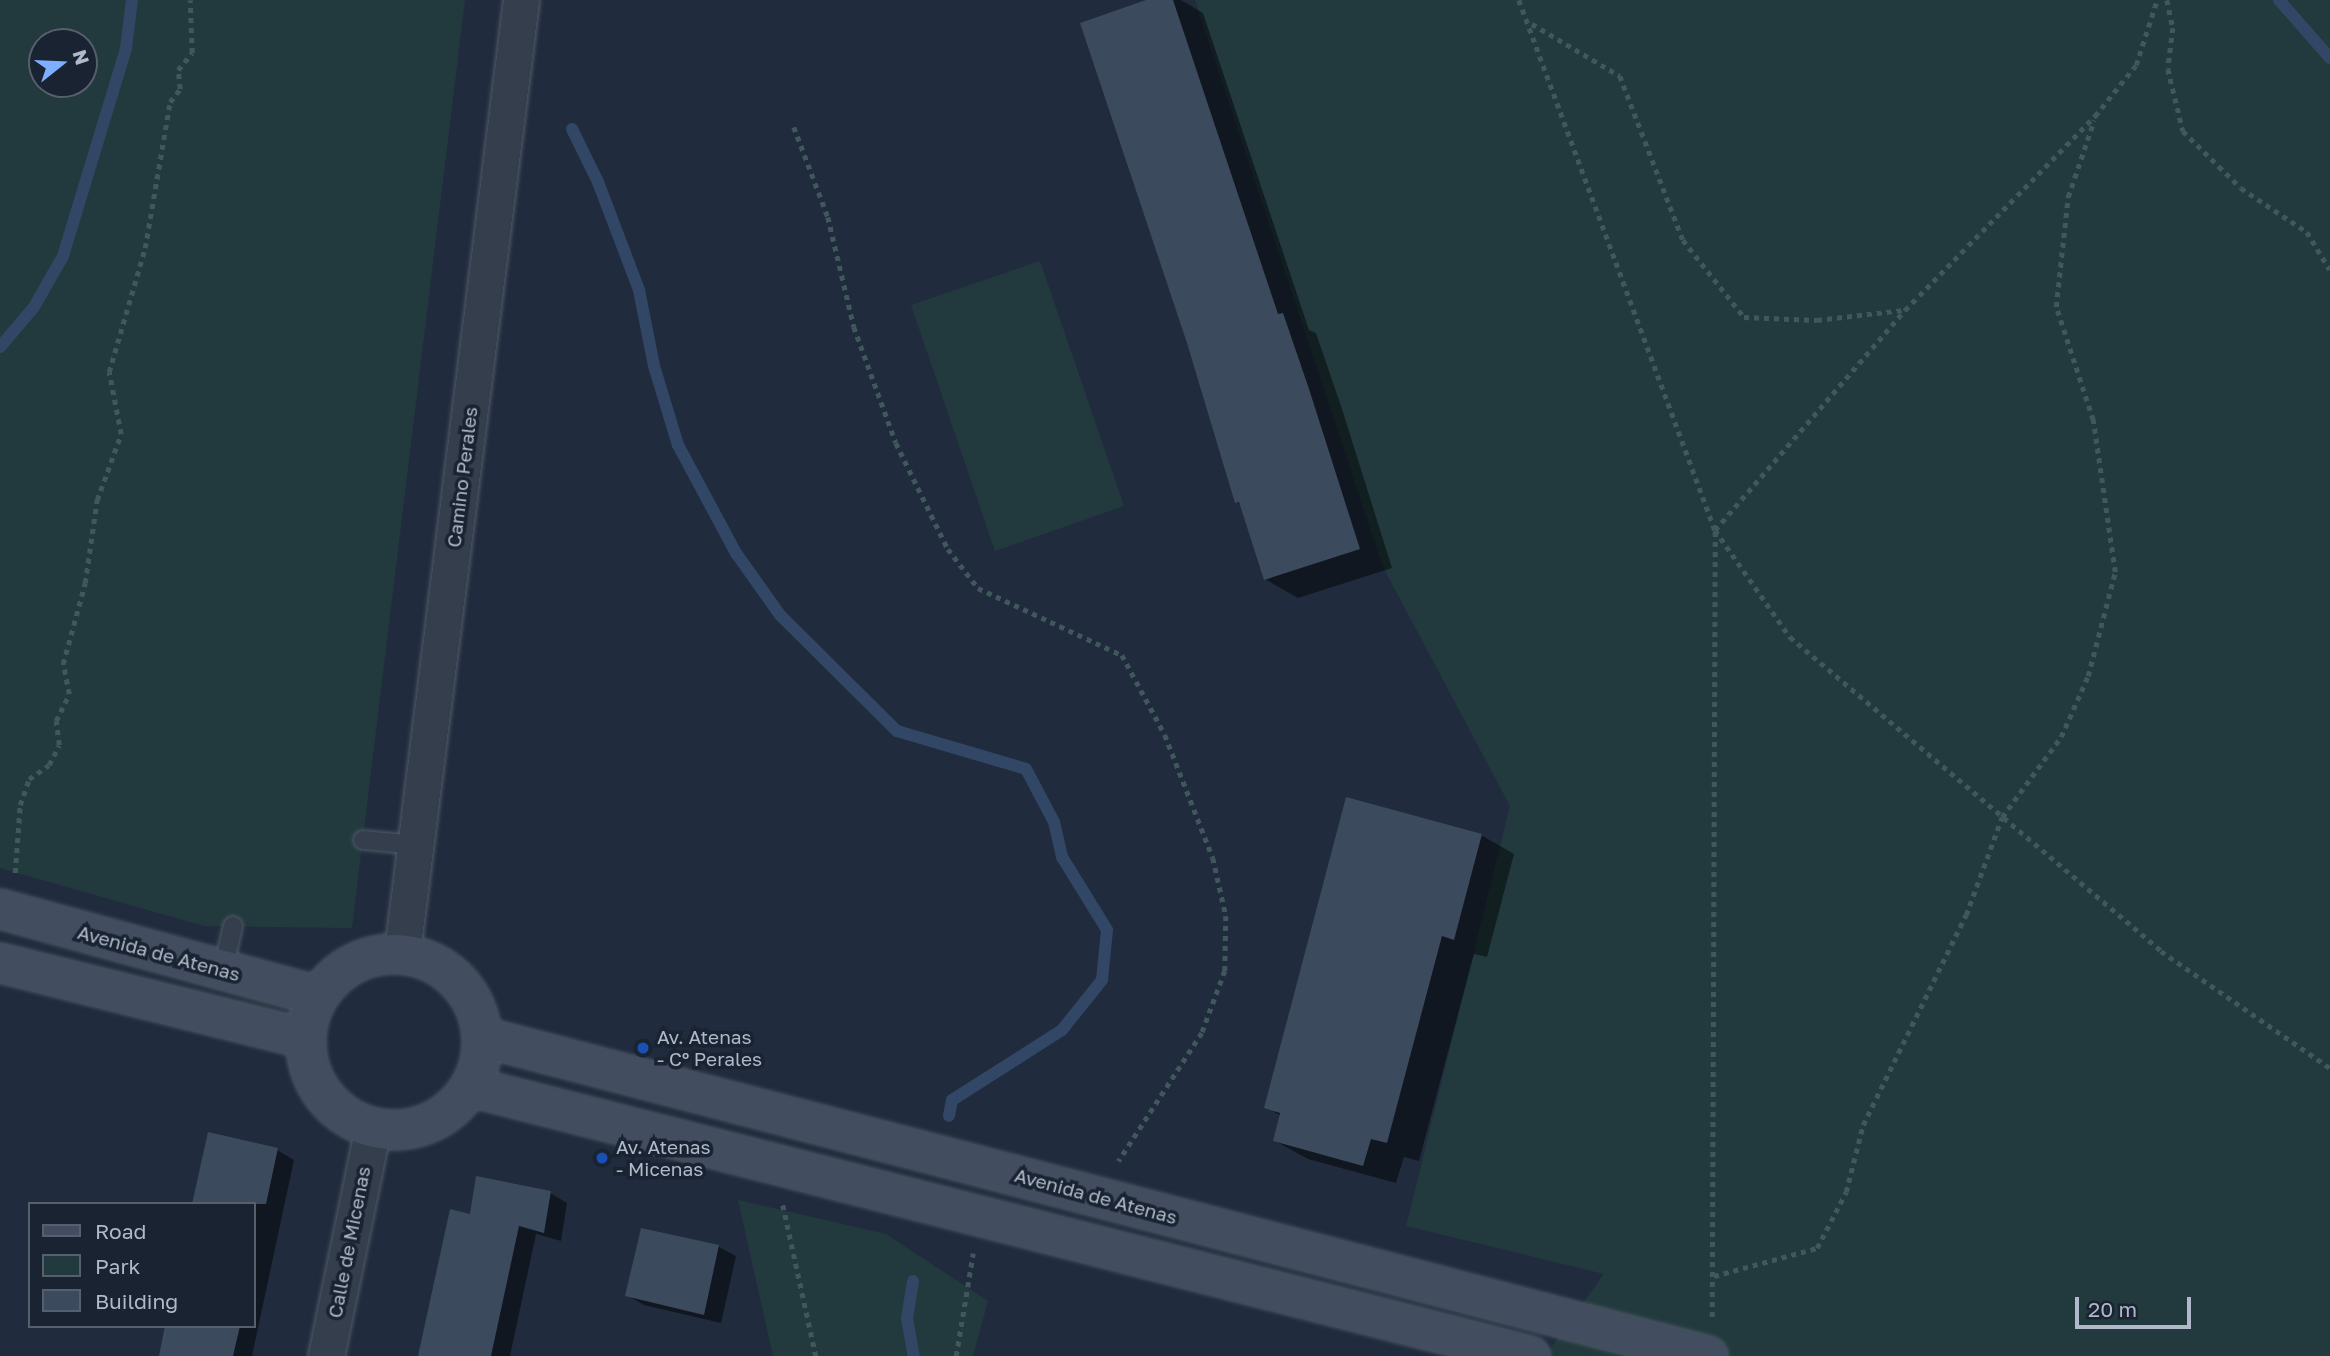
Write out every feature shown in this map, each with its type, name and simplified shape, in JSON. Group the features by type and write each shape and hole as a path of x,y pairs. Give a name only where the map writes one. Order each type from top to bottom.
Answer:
{"main road":[{"name":"Avenida de Atenas","path":"6,911 318,996"},
{"path":"402,953 433,961 458,980 475,1006 483,1037 480,1063 471,1087 452,1109 429,1124 401,1130 373,1128 351,1119 325,1095 308,1063 306,1040 318,996 354,962 402,953"},
{"path":"0,963 306,1040"},
{"name":"Avenida de Atenas","path":"483,1037 1710,1343"},
{"path":"471,1087 1530,1356"}],"street":[{"name":"Camino Perales","path":"402,953 521,0"},
{"name":"Calle de Micenas","path":"326,1356 373,1128"}],"lane":[{"path":"363,840 416,845"},
{"path":"223,970 233,926"}],"path":[{"path":"6,911 20,805 29,779 48,765 60,745 56,721 69,694 63,664 85,583 97,500 121,434 109,372 145,248 170,102 180,89 178,70 192,53 190,0"},
{"path":"1520,0 1532,23 1714,530 1790,637 2161,951 2330,1068"},
{"path":"1710,1343 1714,1276 1714,530 1905,310 2095,116 2136,65 2157,0"},
{"path":"2167,0 2172,28 2168,69 2183,131 2241,188 2307,232 2330,270"},
{"path":"1532,23 1620,76 1683,240 1744,317 1817,320 1905,310"},
{"path":"1714,1276 1817,1248 1846,1192 1863,1125 1966,915 2002,817 2061,737 2088,676 2115,572 2093,420 2056,307 2068,197 2095,116"},
{"path":"794,127 828,217 854,327 896,443 948,549 978,588 1122,655 1165,735 1213,858 1226,916 1225,971 1202,1033 1115,1166"},
{"path":"780,1190 816,1356"},
{"path":"956,1356 975,1239"}],"green space":[{"path":"0,0 465,0 352,928 204,926 0,868"},
{"path":"1195,0 2330,0 2330,1356 1545,1356 1604,1274 1406,1226 1510,806 1383,567"},
{"path":"1040,261 1124,506 995,551 911,305"},
{"path":"738,1200 886,1234 988,1301 973,1356 773,1356"}],"building":[{"path":"1146,0 1173,0 1278,314 1283,313 1309,389 1360,549 1264,580 1239,502 1235,503 1187,343 1080,23"},
{"path":"1346,797 1482,834 1454,940 1442,936 1387,1143 1371,1139 1363,1166 1273,1141 1280,1113 1264,1108"},
{"path":"208,1132 278,1148 266,1204 192,1202"},
{"path":"476,1176 551,1191 544,1233 519,1226 491,1356 418,1356 450,1209 470,1214"},
{"path":"641,1228 719,1245 704,1315 625,1296"},
{"path":"165,1328 240,1328 233,1356 159,1356"}],"waterway":[{"path":"0,347 34,307 63,256 126,48 132,0"},
{"path":"2279,0 2330,58"},
{"path":"572,129 598,182 639,290 654,366 678,445 736,553 780,615 897,731 1026,769 1054,822 1062,857 1107,930 1102,980 1062,1030 952,1100 949,1116"},
{"path":"913,1281 907,1318 914,1356"}],"place":[{"name":"Av. Atenas - Cº Perales","path":"643,1048"},
{"name":"Av. Atenas - Micenas","path":"602,1158"}]}
